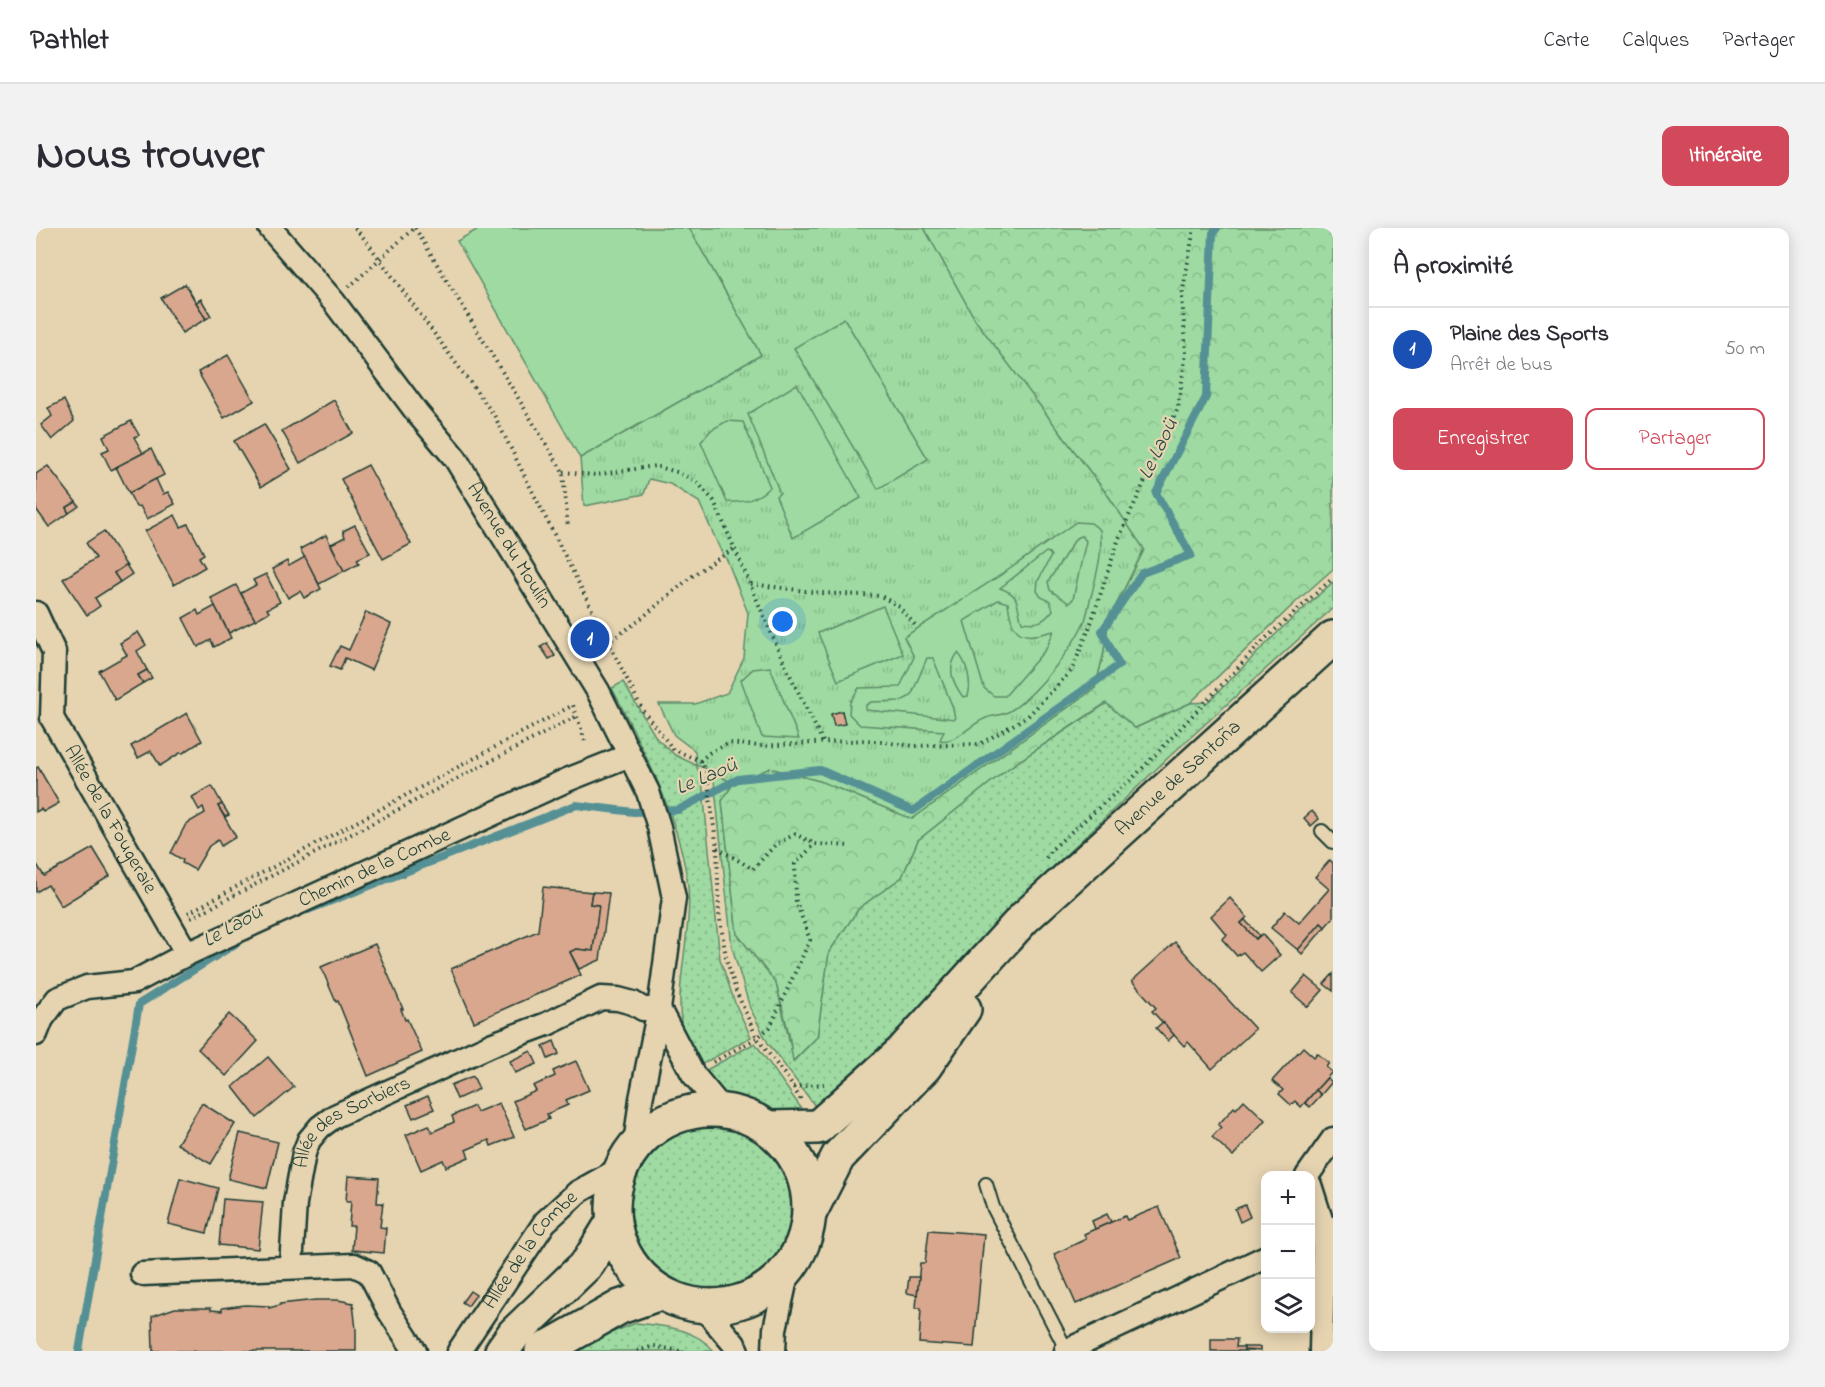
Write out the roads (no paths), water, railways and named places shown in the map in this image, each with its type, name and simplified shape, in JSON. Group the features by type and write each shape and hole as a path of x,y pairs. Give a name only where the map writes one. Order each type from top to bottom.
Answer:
{"main road":[{"name":"Avenue de Santoña","path":"770,1128 818,1127 901,1053 1024,918 1333,638"},
{"name":"Avenue de Santoña","path":"810,1212 838,1157 925,1066 1024,918"},
{"path":"722,1109 747,1115 770,1128 792,1151 806,1179 810,1212 804,1243 788,1270 764,1292 735,1305 702,1307 681,1302 660,1293 637,1274 621,1250 613,1222 613,1194 628,1157 659,1124 690,1112 722,1109"},
{"path":"502,1351 514,1334 588,1263 613,1222"},
{"path":"542,1351 620,1307 660,1293"}],"street":[{"name":"Avenue du Moulin","path":"270,228 334,302 418,414 455,458 598,691 648,792 659,827 674,897 659,1009 628,1157"},
{"name":"Allée de la Fougeraie","path":"36,613 54,652 52,718 187,954"},
{"name":"Chemin de la Combe","path":"36,1034 42,1019 57,999 87,987 134,982 187,954 567,780 630,754"},
{"name":"Allée des Sorbiers","path":"291,1266 295,1203 304,1153 309,1140 320,1127 335,1116 482,1048 547,1024 601,998 618,999 633,1003 643,1009 659,1009"},
{"path":"659,1009 693,1074 722,1109"},
{"path":"1311,1171 1333,1139"},
{"name":"Allée de la Combe","path":"459,1351 545,1222 578,1192 628,1157"},
{"path":"1315,1200 1323,1231 1321,1351"},
{"path":"1066,1351 1095,1344 1261,1260"},
{"path":"142,1275 291,1266 354,1265 369,1272 389,1311 415,1351"},
{"path":"774,1351 775,1329 788,1270"},
{"path":"702,1307 734,1344 737,1351"}],"lane":[{"path":"1322,831 1333,842"},
{"path":"986,1184 993,1206 1066,1351"}],"waterway":[{"name":"Le Laoü","path":"308,910 576,805 634,812 678,810 738,779 820,770 913,811 1119,665 1102,631 1142,573 1191,555 1156,493 1206,397 1213,233 1217,228"},
{"name":"Le Laoü","path":"79,1351 139,1004 240,941"}],"place":[{"name":"Plaine des Sports","path":"590,639"}]}
